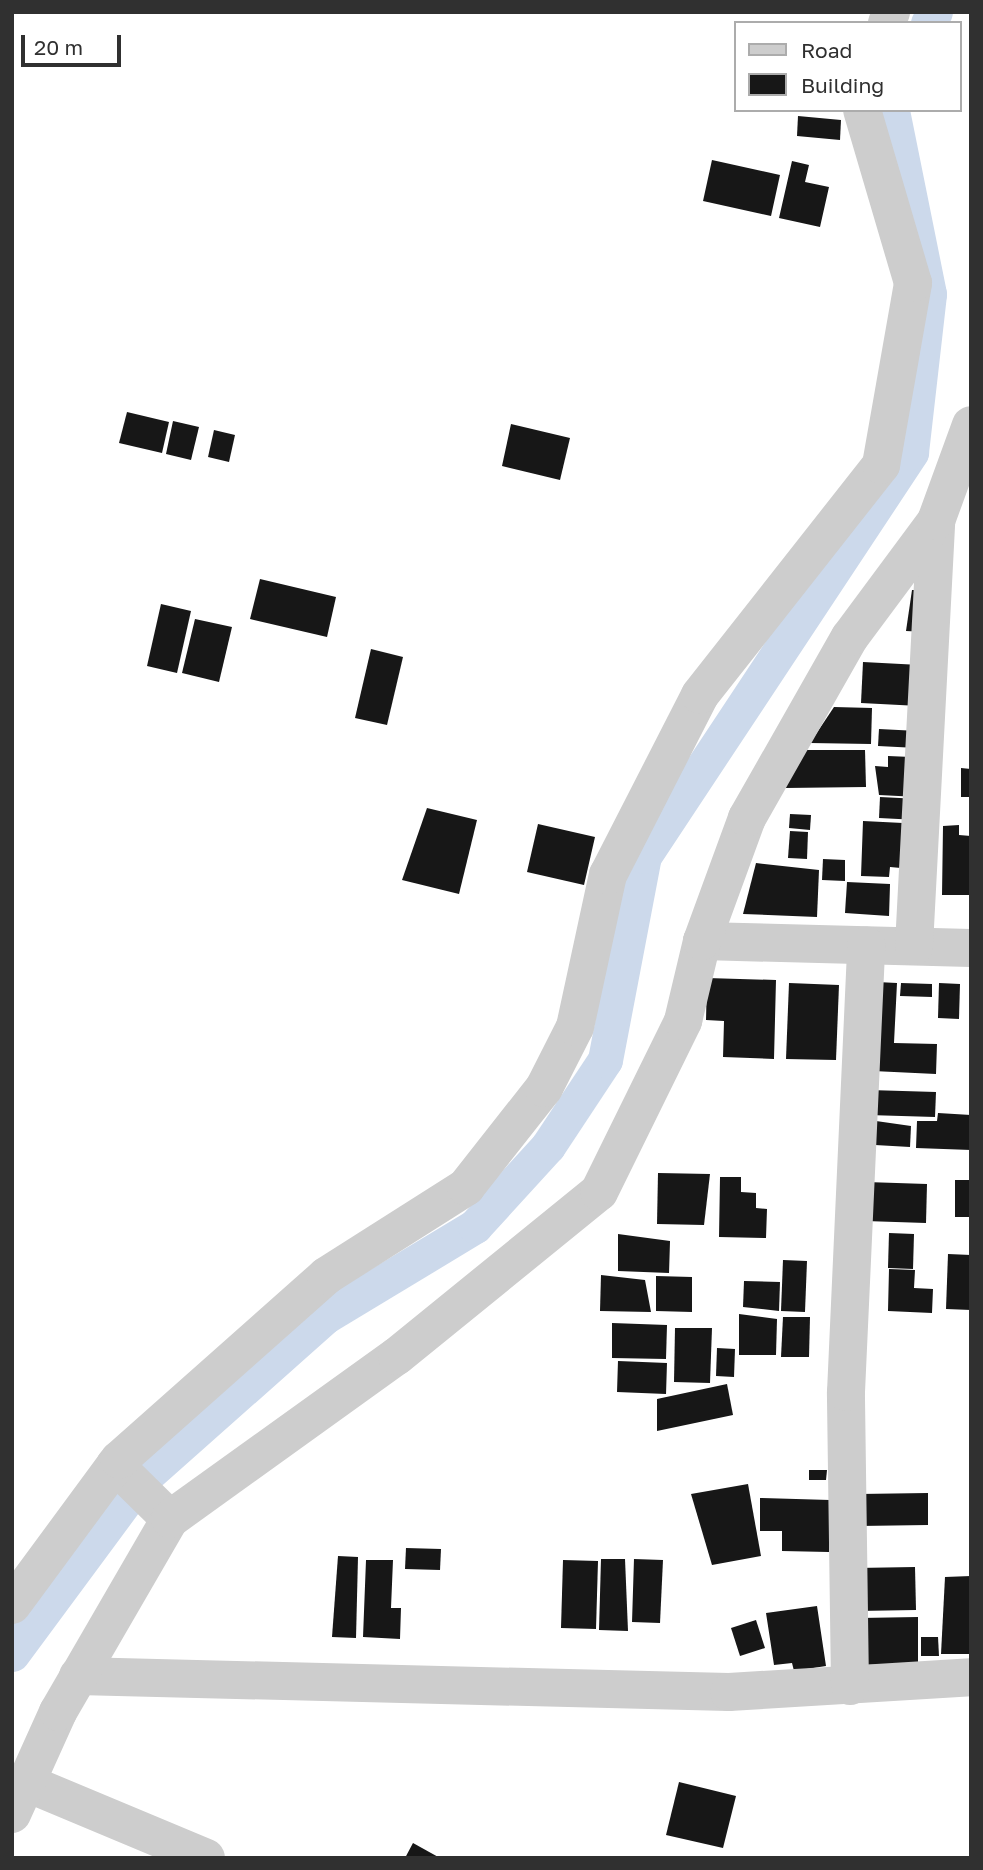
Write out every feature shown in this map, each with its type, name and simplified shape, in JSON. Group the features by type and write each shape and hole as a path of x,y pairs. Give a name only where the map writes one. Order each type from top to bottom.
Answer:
{"street":[{"path":"12,1605 115,1465 326,1276 466,1187 544,1088 575,1027 607,875 700,695 881,465 913,283 863,112"},
{"path":"206,1858 20,1799 78,1676 170,1519 397,1356 599,1192 682,1021 702,941 747,818 850,637 936,521 971,425"},
{"path":"914,946 936,521"},
{"path":"702,941 971,948"},
{"path":"850,1686 846,1392 866,945"},
{"path":"115,1465 170,1519"},
{"path":"78,1676 729,1692 971,1678"}],"building":[{"path":"798,116 841,120 840,140 797,136"},
{"path":"712,160 780,175 771,216 703,201"},
{"path":"792,161 809,165 805,182 829,187 820,227 779,218"},
{"path":"127,412 169,422 162,453 119,443"},
{"path":"173,421 199,427 191,460 166,454"},
{"path":"511,424 570,438 560,480 502,466"},
{"path":"214,430 235,435 229,462 208,457"},
{"path":"260,579 336,597 327,637 250,619"},
{"path":"912,590 928,590 926,632 906,631"},
{"path":"161,604 191,611 177,673 147,666"},
{"path":"195,619 232,627 219,682 182,673"},
{"path":"371,649 403,657 387,725 355,718"},
{"path":"863,662 920,665 919,706 861,703"},
{"path":"834,707 872,708 871,744 810,743"},
{"path":"879,729 918,731 917,748 878,746"},
{"path":"804,750 865,750 866,787 785,788"},
{"path":"888,756 911,757 918,797 879,795 875,766 888,767"},
{"path":"961,768 971,769 971,797 961,797"},
{"path":"880,797 919,799 918,820 879,818"},
{"path":"427,808 477,820 459,894 402,880"},
{"path":"790,814 811,815 810,830 789,828"},
{"path":"863,821 903,823 901,868 890,867 889,877 861,876"},
{"path":"538,824 595,837 584,885 527,872"},
{"path":"959,825 959,835 971,836 971,895 942,895 943,826"},
{"path":"790,831 808,832 807,859 788,858"},
{"path":"823,859 845,860 845,881 822,880"},
{"path":"756,863 819,870 817,917 743,914"},
{"path":"847,882 890,884 889,916 845,913"},
{"path":"707,978 776,980 774,1059 723,1057 724,1021 706,1020"},
{"path":"877,982 897,983 894,1043 937,1044 936,1074 873,1071"},
{"path":"789,983 839,985 836,1060 786,1059"},
{"path":"901,983 932,984 932,997 900,996"},
{"path":"939,983 960,984 959,1019 938,1018"},
{"path":"869,1090 936,1092 935,1117 868,1115"},
{"path":"938,1113 971,1115 971,1150 916,1148 917,1121 937,1121"},
{"path":"876,1121 911,1126 910,1147 875,1145"},
{"path":"658,1173 710,1174 704,1225 657,1224"},
{"path":"720,1177 741,1177 741,1192 756,1193 756,1208 767,1209 766,1238 719,1237"},
{"path":"955,1180 971,1180 971,1217 955,1217"},
{"path":"866,1182 927,1184 926,1223 865,1221"},
{"path":"889,1233 914,1234 913,1269 888,1268"},
{"path":"618,1234 670,1241 669,1273 618,1271"},
{"path":"948,1254 971,1255 971,1310 946,1309"},
{"path":"783,1260 807,1261 805,1312 781,1311"},
{"path":"889,1269 915,1270 914,1288 933,1289 932,1313 888,1311"},
{"path":"601,1275 645,1280 651,1312 600,1311"},
{"path":"656,1276 692,1277 692,1312 656,1311"},
{"path":"744,1281 780,1282 779,1311 743,1307"},
{"path":"739,1314 777,1319 776,1355 739,1355"},
{"path":"783,1317 810,1317 809,1357 781,1357"},
{"path":"612,1323 667,1325 666,1359 612,1358"},
{"path":"675,1328 712,1328 710,1383 674,1382"},
{"path":"717,1348 735,1349 734,1377 716,1376"},
{"path":"618,1361 667,1363 666,1394 617,1392"},
{"path":"727,1384 733,1415 657,1431 657,1399"},
{"path":"809,1470 827,1470 826,1480 809,1480"},
{"path":"748,1484 761,1556 712,1565 691,1494"},
{"path":"928,1493 928,1525 859,1526 859,1494"},
{"path":"760,1498 830,1500 829,1552 782,1551 782,1531 760,1531"},
{"path":"406,1548 441,1549 440,1570 405,1569"},
{"path":"338,1556 358,1557 356,1638 332,1637"},
{"path":"601,1559 625,1559 628,1631 599,1630"},
{"path":"634,1559 663,1560 660,1623 632,1622"},
{"path":"366,1560 393,1560 391,1608 401,1608 400,1639 363,1637"},
{"path":"563,1560 598,1561 596,1629 561,1628"},
{"path":"915,1567 916,1610 857,1611 856,1568"},
{"path":"971,1576 971,1654 941,1654 945,1577"},
{"path":"817,1606 826,1666 794,1671 792,1663 774,1665 766,1613"},
{"path":"918,1617 918,1664 861,1665 860,1618"},
{"path":"756,1620 765,1648 740,1656 731,1628"},
{"path":"921,1637 938,1637 939,1656 921,1656"},
{"path":"679,1782 736,1796 723,1848 666,1835"},
{"path":"413,1843 440,1858 405,1858"}],"waterway":[{"path":"929,21 935,12"},
{"path":"12,1654 140,1481 326,1316 475,1226 548,1146 605,1060 644,856 911,452 929,294 892,112"}]}
